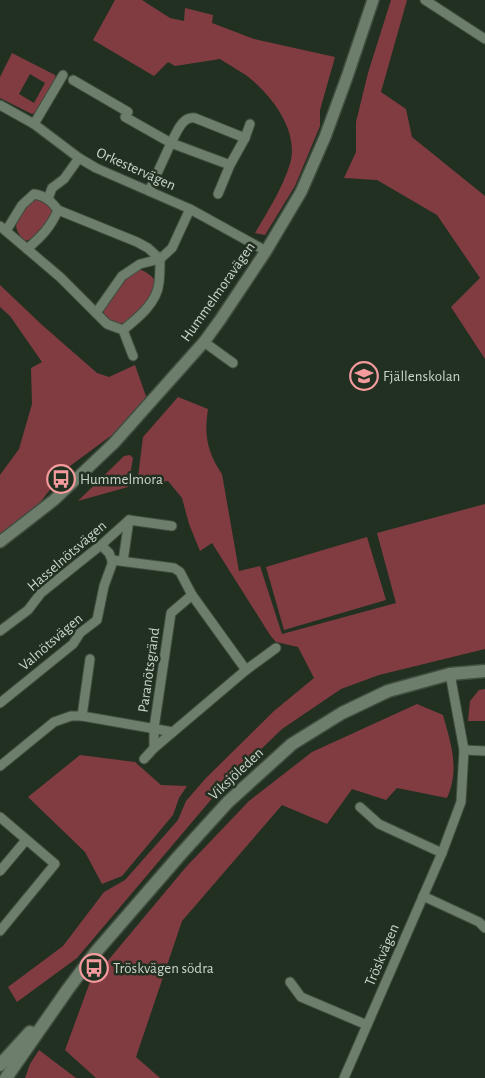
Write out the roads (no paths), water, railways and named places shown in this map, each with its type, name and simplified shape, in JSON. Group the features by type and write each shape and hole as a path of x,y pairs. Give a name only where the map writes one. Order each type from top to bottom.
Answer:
{"main road":[{"name":"Viksjöleden","path":"6,1078 95,953 228,802 292,744 342,713 388,690 450,674 485,671"},
{"name":"Viksjöleden","path":"0,1065 68,989"}],"street":[{"name":"Hummelmoravägen","path":"0,542 54,500 114,443 204,342 266,251 301,192 347,77 373,0"},
{"path":"425,0 485,40"},
{"path":"34,124 63,74"},
{"path":"73,80 171,143 230,165"},
{"name":"Orkestervägen","path":"0,105 34,124 79,158 114,177 190,209 266,251"},
{"path":"150,191 171,143 184,120 189,117 245,138"},
{"path":"218,194 250,124"},
{"path":"48,199 52,188 64,179 79,158"},
{"path":"123,330 144,312 152,301 159,285 160,259 148,248 137,242 58,210 43,195 34,194 22,205 3,229 60,277 107,324 123,330 133,356"},
{"path":"96,313 122,276 140,264 160,259 172,248 190,209"},
{"path":"27,249 42,236 53,222 58,210"},
{"path":"204,342 233,363"},
{"path":"123,561 129,520 172,526"},
{"name":"Hasselnötsvägen","path":"0,631 28,610 41,593 129,520"},
{"path":"101,545 109,552 112,560 174,568 180,572 192,595 246,670"},
{"name":"Valnötsvägen","path":"0,703 73,644 80,633 97,620 112,560"},
{"name":"Paranötsgränd","path":"154,748 154,728 171,613 192,595"},
{"path":"144,759 154,748 246,670 276,648"},
{"path":"82,716 90,659"},
{"name":"Tröskvägen","path":"344,1078 442,853 461,802 464,750 450,674"},
{"name":"Paranötsgränd","path":"0,766 54,722 71,716 82,716 173,732"},
{"path":"464,750 485,751"},
{"path":"360,807 379,824 442,853"},
{"path":"0,816 55,864 0,931"},
{"path":"0,871 26,840"},
{"path":"423,896 479,922 485,928"},
{"path":"290,982 301,997 367,1025"}],"place":[{"name":"Fjällenskolan","path":"364,376"},
{"name":"Hummelmora","path":"61,479"},
{"name":"Tröskvägen södra","path":"94,968"}]}
